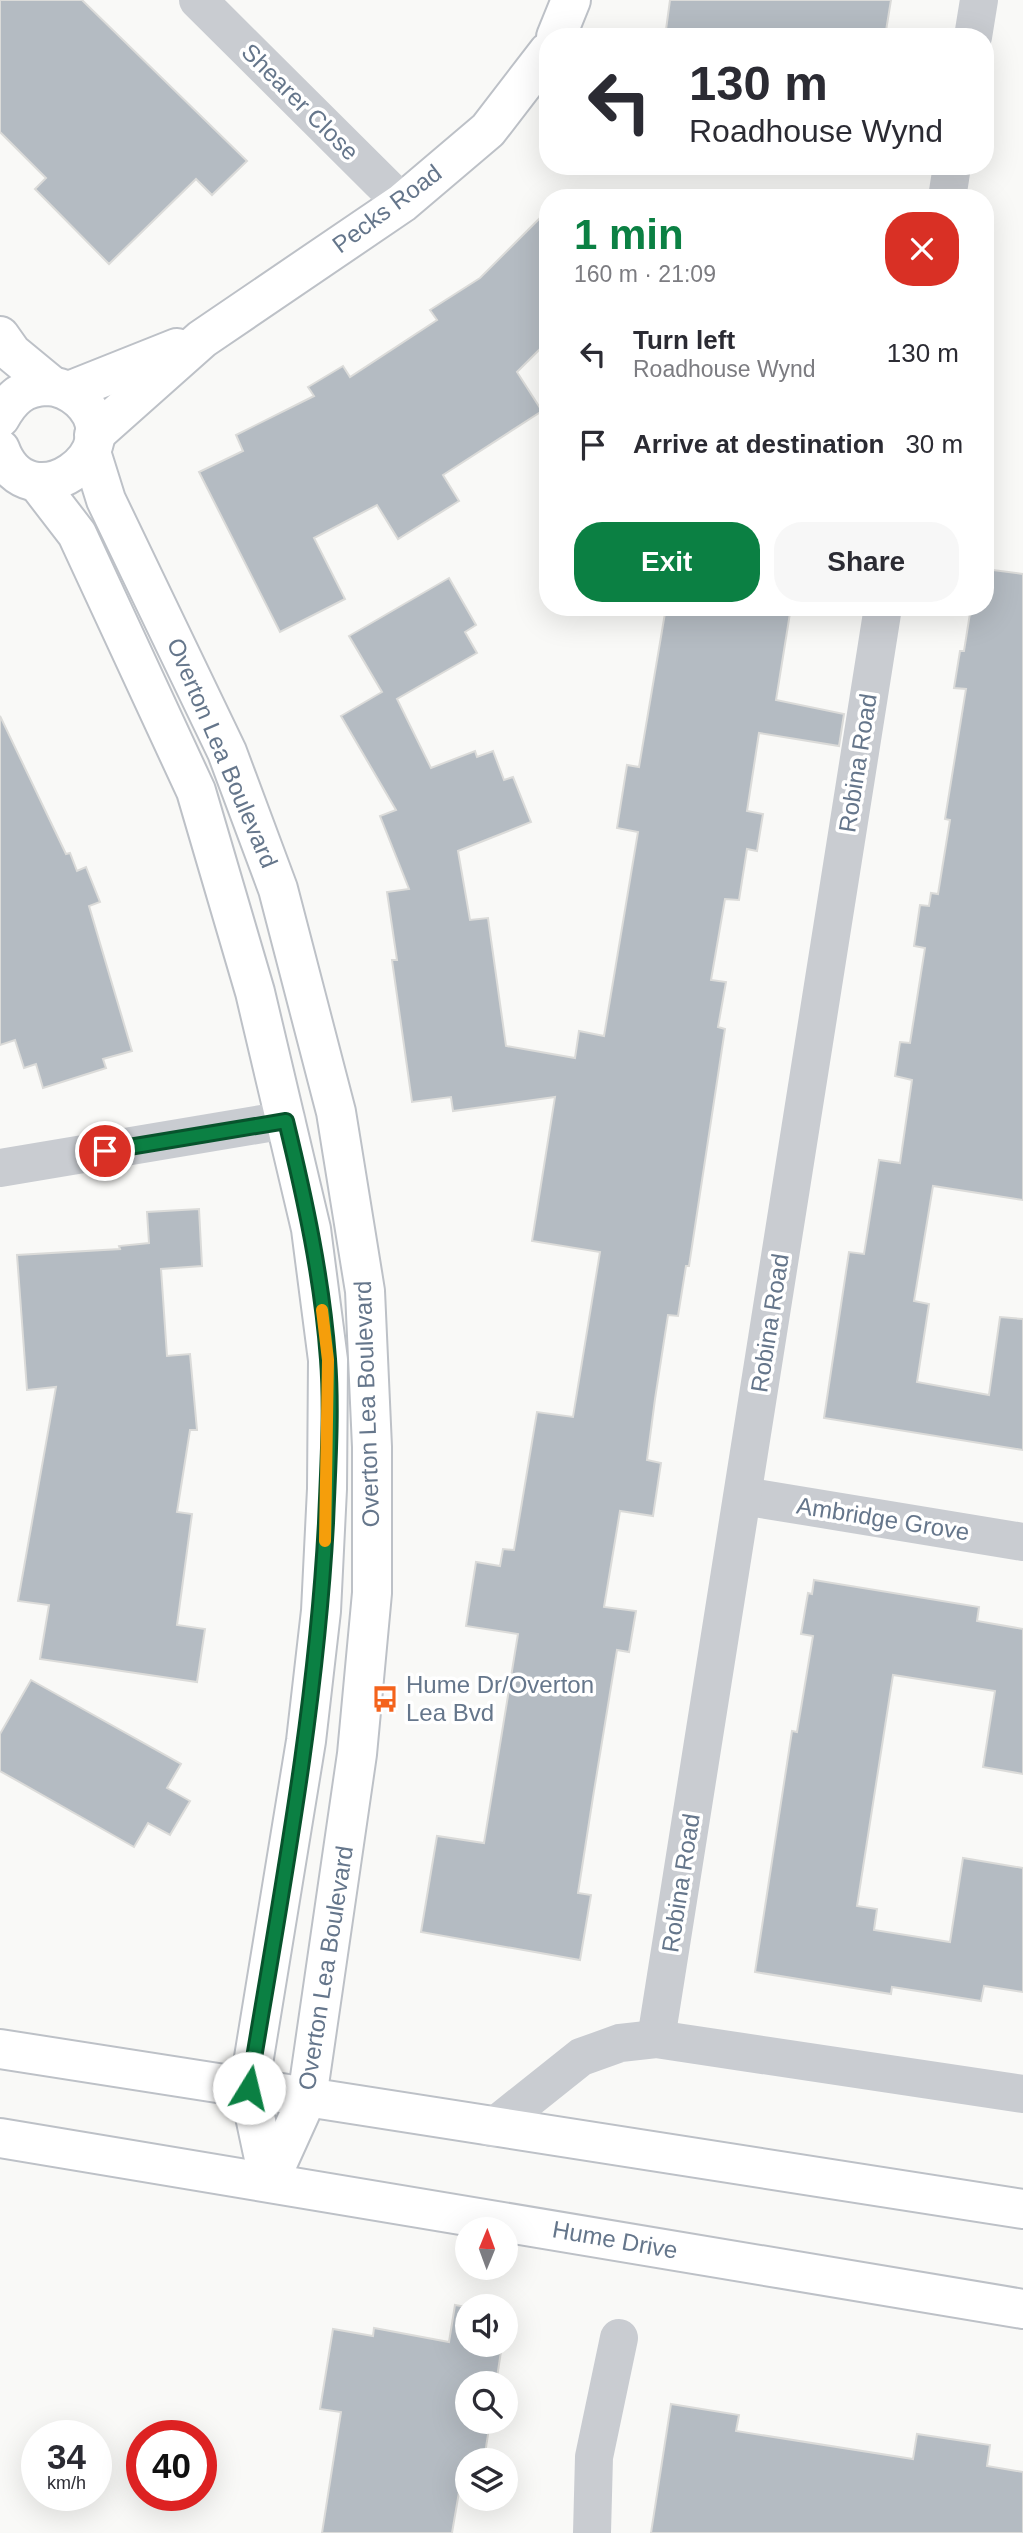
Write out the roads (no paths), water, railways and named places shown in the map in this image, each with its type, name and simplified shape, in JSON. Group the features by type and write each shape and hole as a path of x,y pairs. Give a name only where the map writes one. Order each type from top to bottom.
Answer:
{"street":[{"name":"Shearer Close","path":"198,0 402,203"},
{"path":"560,28 571,0"},
{"path":"974,28 979,0"},
{"name":"Pecks Road","path":"37,482 53,482 68,477 81,467 93,443 202,339 402,203 488,130 539,64"},
{"path":"0,336 12,353 61,389"},
{"name":"Pecks Road","path":"0,418 7,404 20,393 35,386 61,389 202,339"},
{"name":"Overton Lea Boulevard","path":"61,389 83,403 92,417 93,443 106,500 203,699 246,802 278,889 336,1112 365,1291 372,1447 372,1593 351,1806 307,2098 269,2182"},
{"path":"0,449 9,466 37,482"},
{"name":"Overton Lea Boulevard","path":"37,482 77,534 196,791 256,992 312,1229 328,1360 327,1489 321,1611 306,1741 249,2088 269,2182"},
{"name":"Robina Road","path":"656,2039 882,616"},
{"path":"0,1168 336,1112"},
{"name":"Ambridge Grove","path":"743,1496 1023,1542"},
{"path":"492,2127 581,2057 620,2043 656,2039 1023,2094"},
{"path":"0,2049 1023,2209"},
{"name":"Hume Drive","path":"0,2138 1023,2309"},
{"path":"592,2533 594,2457 619,2338"}],"place":[{"name":"Hume Dr/Overton Lea Bvd","path":"385,1699"}]}
